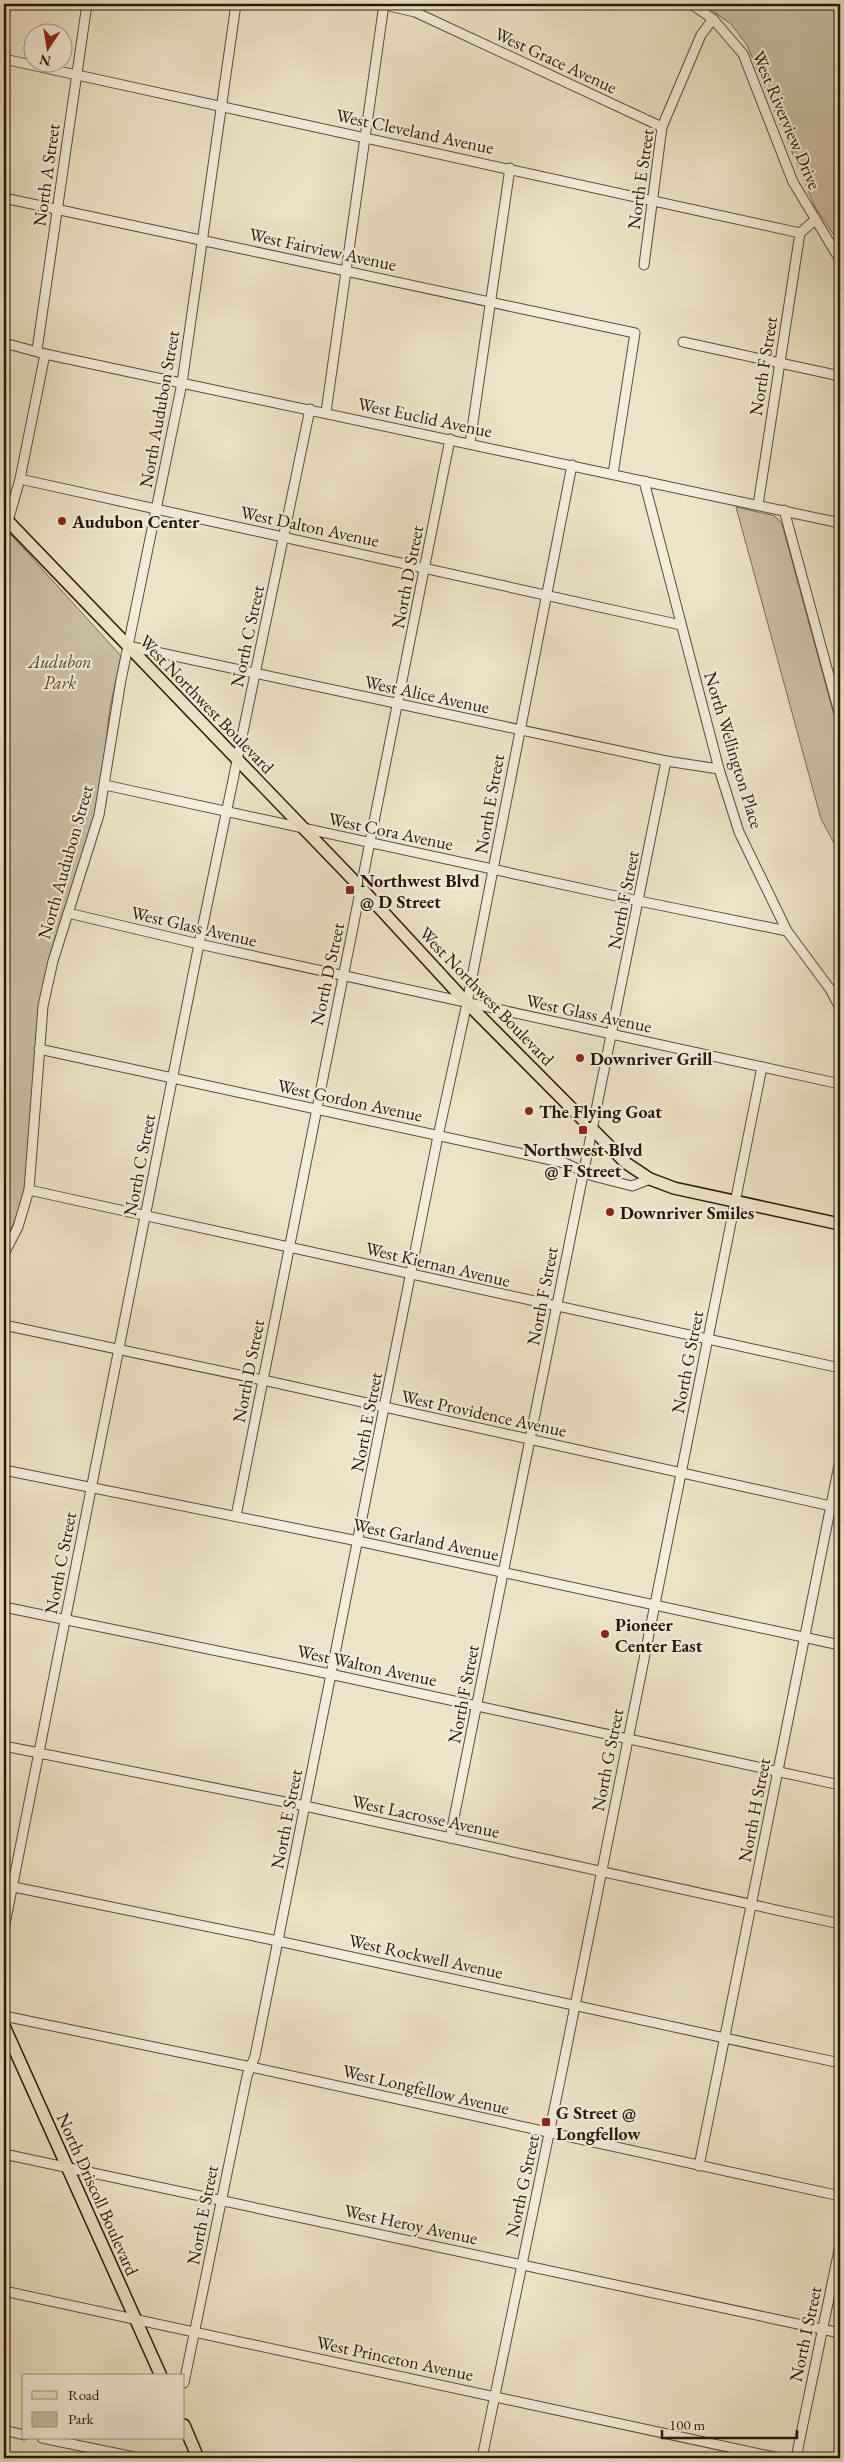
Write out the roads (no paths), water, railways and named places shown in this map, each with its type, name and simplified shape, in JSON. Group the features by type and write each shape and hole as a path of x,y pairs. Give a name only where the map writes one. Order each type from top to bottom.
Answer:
{"main road":[{"name":"West Northwest Boulevard","path":"6,519 362,889 467,1003 626,1163 650,1179 674,1188 840,1224"},
{"name":"North Driscoll Boulevard","path":"4,2026 160,2374"},
{"path":"185,2427 198,2458"}],"street":[{"name":"North A Street","path":"6,519 20,478 41,352 58,210 87,4"},
{"name":"North Audubon Street","path":"4,1254 18,1227 29,1190 43,1006 53,961 91,845 105,785 115,711 182,383 236,4"},
{"name":"West Grace Avenue","path":"383,4 415,12 662,127"},
{"path":"326,412 383,4"},
{"name":"West Riverview Drive","path":"691,4 713,19 742,54 793,182 840,260"},
{"name":"North E Street","path":"644,265 662,127 701,35 713,19"},
{"name":"West Cleveland Avenue","path":"4,59 221,107 365,136 800,233"},
{"path":"470,443 510,168"},
{"name":"West Fairview Avenue","path":"4,198 635,334 613,474"},
{"path":"800,233 815,220"},
{"name":"North F Street","path":"758,505 800,233"},
{"path":"683,342 840,376"},
{"name":"West Euclid Avenue","path":"4,343 182,383 310,408 840,523"},
{"name":"North C Street","path":"4,1929 8,1886 66,1620 199,944 310,408"},
{"name":"North D Street","path":"236,1516 426,568 450,439"},
{"name":"North E Street","path":"185,2378 247,2076 255,2056 438,1136 494,869 519,730 548,595 572,465"},
{"name":"West Dalton Avenue","path":"20,478 681,625"},
{"name":"North Wellington Place","path":"644,480 720,769 740,832 787,931 830,989 840,1008"},
{"path":"784,510 840,716"},
{"name":"West Alice Avenue","path":"128,646 666,762 720,769"},
{"name":"North F Street","path":"450,1838 666,762"},
{"name":"West Cora Avenue","path":"105,785 639,901 787,931"},
{"name":"West Glass Avenue","path":"68,913 343,976 840,1084"},
{"name":"West Gordon Avenue","path":"39,1049 565,1163 584,1170 593,1176 632,1186 650,1179"},
{"name":"North G Street","path":"482,2458 576,2004 762,1067"},
{"name":"West Kiernan Avenue","path":"29,1190 840,1368"},
{"name":"West Providence Avenue","path":"4,1325 836,1507"},
{"name":"North H Street","path":"699,2166 804,1637 836,1507 840,1460"},
{"name":"West Garland Avenue","path":"4,1470 358,1541 655,1604 840,1646"},
{"name":"West Walton Avenue","path":"4,1607 330,1674 840,1785"},
{"name":"West Lacrosse Avenue","path":"4,1746 305,1806 840,1924"},
{"name":"West Rockwell Avenue","path":"8,1886 278,1940 840,2063"},
{"name":"West Longfellow Avenue","path":"4,2016 251,2067 840,2196"},
{"name":"West Heroy Avenue","path":"4,2154 840,2333"},
{"name":"North I Street","path":"796,2458 840,2245"},
{"name":"West Princeton Avenue","path":"4,2291 779,2458"},
{"path":"4,2430 22,2434"},
{"path":"52,2440 139,2458"}],"place":[{"name":"Audubon Center","path":"62,521"},
{"name":"Northwest Blvd @ D Street","path":"350,890"},
{"name":"Downriver Grill","path":"580,1058"},
{"name":"The Flying Goat","path":"529,1111"},
{"name":"Northwest Blvd @ F Street","path":"583,1130"},
{"name":"Downriver Smiles","path":"610,1212"},
{"name":"Pioneer Center East","path":"605,1634"},
{"name":"G Street @ Longfellow","path":"546,2122"}],"park label":[{"name":"Audubon Park","path":"60,671"}]}
